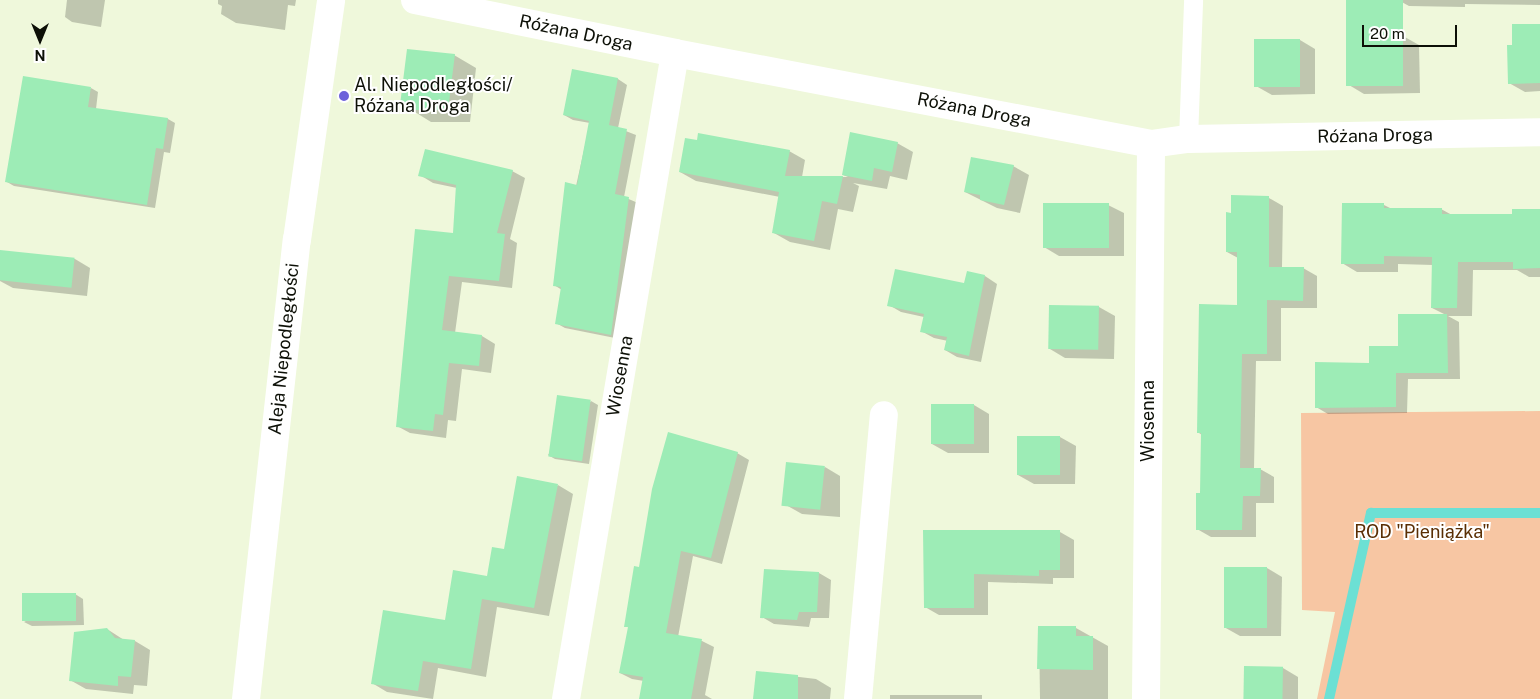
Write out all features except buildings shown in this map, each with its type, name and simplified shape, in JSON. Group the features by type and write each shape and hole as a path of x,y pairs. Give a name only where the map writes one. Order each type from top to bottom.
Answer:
{"street":[{"name":"Aleja Niepodległości","path":"246,699 297,240 332,0"},
{"name":"Różana Droga","path":"415,0 675,53 1150,144 1188,140 1540,132"},
{"name":"Wiosenna","path":"566,699 675,53"},
{"name":"Wiosenna","path":"1146,699 1150,144"},
{"path":"858,699 884,415"}],"lane":[{"path":"1188,140 1193,0"}],"green space":[{"name":"ROD \"Pieniążka\"","path":"1540,411 1540,699 1317,699 1335,612 1302,610 1301,413"}],"waterway":[{"path":"1329,699 1371,513 1540,513"}],"place":[{"name":"Al. Niepodległości/ Różana Droga","path":"344,96"}]}
